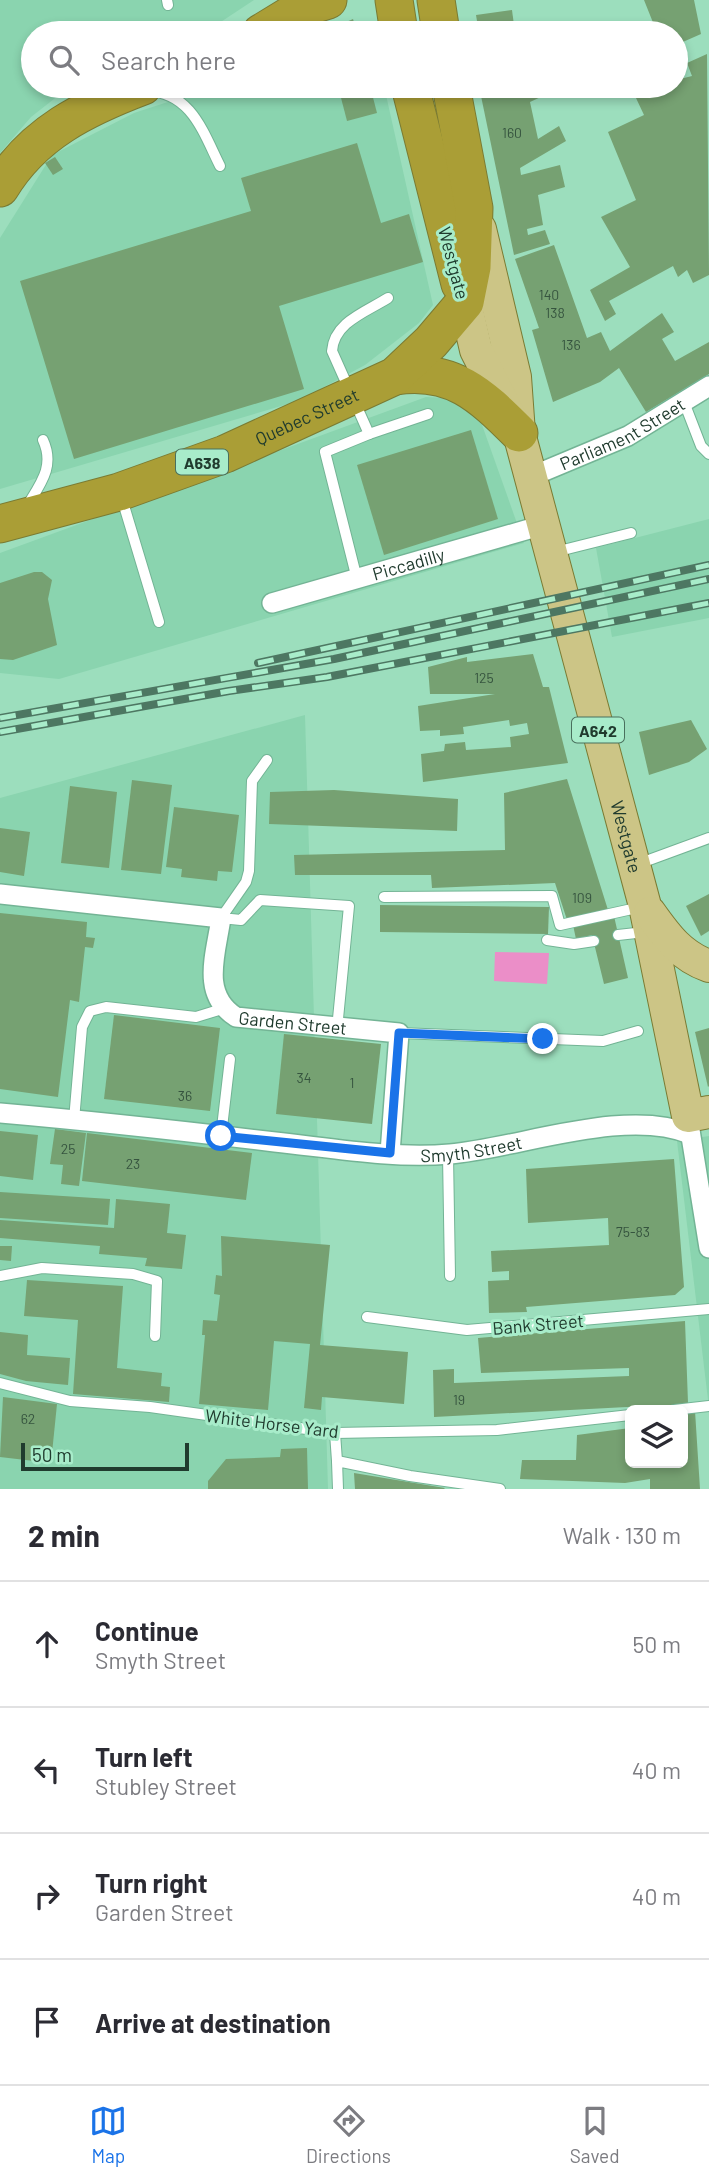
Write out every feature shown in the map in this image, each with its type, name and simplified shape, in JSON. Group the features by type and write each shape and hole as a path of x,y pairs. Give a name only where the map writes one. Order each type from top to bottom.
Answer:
{"highway":[{"path":"394,0 397,21"},
{"path":"282,21 313,3"},
{"path":"2,180 32,146 66,120 114,98"},
{"name":"Westgate","path":"413,98 465,302"},
{"name":"Westgate","path":"453,98 474,208"},
{"name":"A638","path":"465,302 472,267 474,208"},
{"name":"Quebec Street","path":"9,522 119,492 225,454 354,396 395,376 431,342 465,302"},
{"name":"A638","path":"395,376 421,372 458,382 490,404 519,433"}],"main road":[{"name":"Westgate","path":"474,208 515,377 519,433 648,918 696,1121"},
{"name":"Westgate","path":"465,302 476,350 519,433"},
{"path":"648,918 689,959 709,966"}],"street":[{"name":"Parliament Street","path":"530,477 628,436 709,386"},
{"name":"Piccadilly","path":"272,603 357,579 547,539"},
{"path":"0,894 156,918 221,918"},
{"name":"Garden Street","path":"221,918 213,982 216,999 222,1009 236,1017 399,1033"},
{"path":"390,1153 399,1033"},
{"name":"Smyth Street","path":"0,1113 221,1136 272,1148 448,1155 583,1131 667,1126 696,1121"},
{"name":"Westgate","path":"696,1121 709,1248"}],"lane":[{"path":"174,98 194,113 220,166"},
{"path":"369,434 332,351 333,340 340,327 388,299"},
{"path":"684,402 701,446 709,454"},
{"path":"357,579 325,452 428,414"},
{"path":"9,522 48,467 49,454 43,440"},
{"path":"119,492 159,622"},
{"path":"547,539 631,533"},
{"path":"267,760 252,781 249,871 246,882 221,918 244,923 260,900 349,906 337,1029"},
{"path":"634,866 709,838"},
{"path":"384,897 552,896 560,925 648,918"},
{"path":"618,935 648,918"},
{"path":"555,944 594,941"},
{"path":"74,1120 82,1027 90,1011 106,1007 196,1017 222,1009"},
{"name":"Garden Street","path":"399,1033 603,1041 638,1031"},
{"path":"221,1136 230,1059"},
{"path":"448,1155 450,1276"},
{"path":"0,1276 42,1268 133,1274 157,1281 155,1336"},
{"name":"Bank Street","path":"367,1317 467,1330 709,1309"},
{"name":"White Horse Yard","path":"0,1383 70,1401 150,1406 335,1433 497,1430 625,1416"},
{"path":"688,1408 709,1406"},
{"path":"335,1433 338,1489"},
{"path":"337,1461 500,1489"}],"shaded area":[{"path":"0,0 254,0 222,21 21,21 21,98 55,98 31,117 0,153"},
{"path":"180,98 387,98 433,305 419,323 365,365 298,401 0,489 0,238 52,155 134,113"},
{"path":"426,397 447,398 467,407 481,422 524,543 59,679 0,673 0,553"},
{"path":"709,519 709,618 612,637 596,548"},
{"path":"305,715 328,1489 0,1489 0,798"},
{"path":"495,952 549,953 547,984 494,981"},
{"path":"709,1136 709,1408 677,1141"}],"building":[{"path":"644,0 694,0 701,34 688,40 688,21 652,21"},
{"path":"512,10 513,21 477,21 476,15"},
{"path":"707,54 709,275 693,283 687,270 678,277 673,266 609,301 616,314 605,321 590,290 630,267 601,217 636,200 608,132 644,115 636,98 688,98 688,77 692,76 688,63"},
{"path":"341,98 373,98 377,113 347,121"},
{"path":"481,98 539,98 530,102 538,139 559,126 566,141 520,168 521,175 560,165 565,187 538,195 543,225 527,229 528,235 545,230 550,244 514,255"},
{"path":"357,143 381,223 409,214 423,262 279,306 304,389 74,459 20,281 251,211 241,178"},
{"path":"55,157 63,169 53,175 45,163"},
{"path":"554,245 587,338 601,332 610,351 662,313 674,332 662,339 675,361 709,342 709,374 646,412 619,368 600,382 553,402 532,330 539,328 515,259"},
{"path":"471,430 498,519 384,555 357,465"},
{"path":"42,572 52,580 48,599 57,645 13,660 0,659 0,583"},
{"path":"533,654 543,687 549,687 568,763 423,782 421,754 444,751 445,744 465,742 466,750 511,747 510,737 529,734 527,723 510,726 509,720 463,727 464,734 440,736 440,730 420,731 418,706 495,694 430,694 428,667 467,657 467,662"},
{"path":"691,720 707,749 689,762 649,775 639,732"},
{"path":"567,779 608,910 567,920 555,883 432,888 431,875 295,875 294,855 505,850 504,793"},
{"path":"132,780 172,785 161,874 121,870"},
{"path":"70,786 117,792 109,868 61,863"},
{"path":"334,790 458,799 457,831 269,824 270,792"},
{"path":"174,807 239,815 232,872 218,871 217,881 181,877 182,869 166,867"},
{"path":"0,828 30,832 24,876 0,872"},
{"path":"709,894 709,931 701,936 686,906"},
{"path":"380,905 549,907 548,934 380,932"},
{"path":"0,913 87,922 86,937 95,938 93,948 85,947 79,1002 70,1000 58,1097 0,1089"},
{"path":"614,916 628,978 604,984 592,935 576,939 573,925"},
{"path":"114,1015 220,1028 210,1111 104,1099"},
{"path":"709,1028 709,1086 708,1087 695,1032"},
{"path":"284,1034 381,1044 372,1124 276,1114"},
{"path":"55,1129 86,1133 79,1186 61,1184 63,1165 50,1164"},
{"path":"0,1131 38,1135 33,1180 0,1176"},
{"path":"87,1133 252,1153 246,1200 82,1181"},
{"path":"674,1159 684,1287 675,1295 526,1307 527,1312 489,1313 488,1281 509,1280 509,1271 492,1272 491,1251 609,1245 608,1218 528,1223 526,1169"},
{"path":"0,1192 110,1199 108,1225 0,1218"},
{"path":"116,1199 170,1204 167,1233 186,1235 182,1269 145,1266 147,1258 99,1254 100,1246 0,1238 0,1220 114,1228"},
{"path":"221,1236 330,1245 320,1345 408,1352 404,1404 322,1397 321,1410 304,1408 310,1344 274,1341 268,1410 199,1404 205,1335 202,1335 203,1320 217,1321 220,1295 214,1294 216,1275 222,1276"},
{"path":"0,1246 12,1246 11,1261 0,1260"},
{"path":"27,1280 123,1286 117,1368 162,1373 161,1386 170,1387 169,1402 73,1394 78,1320 24,1316"},
{"path":"685,1321 688,1403 690,1411 695,1411 700,1489 650,1489 650,1479 625,1483 520,1479 522,1460 576,1460 577,1435 625,1429 625,1468 688,1468 688,1405 625,1405 434,1417 433,1370 454,1369 454,1383 629,1376 629,1368 481,1373 478,1338"},
{"path":"0,1332 28,1335 27,1355 70,1358 68,1385 26,1381 0,1374"},
{"path":"3,1397 57,1404 51,1463 0,1457"},
{"path":"307,1448 308,1489 208,1489 208,1481 226,1459 280,1457 281,1449"},
{"path":"354,1473 445,1488 355,1489"}],"railway":[{"path":"258,663 709,565"},
{"path":"0,718 334,659 709,579"},
{"path":"0,732 229,691 327,677 709,603"}],"route":[{"path":"221,1136 390,1153 399,1033 543,1039"}]}
